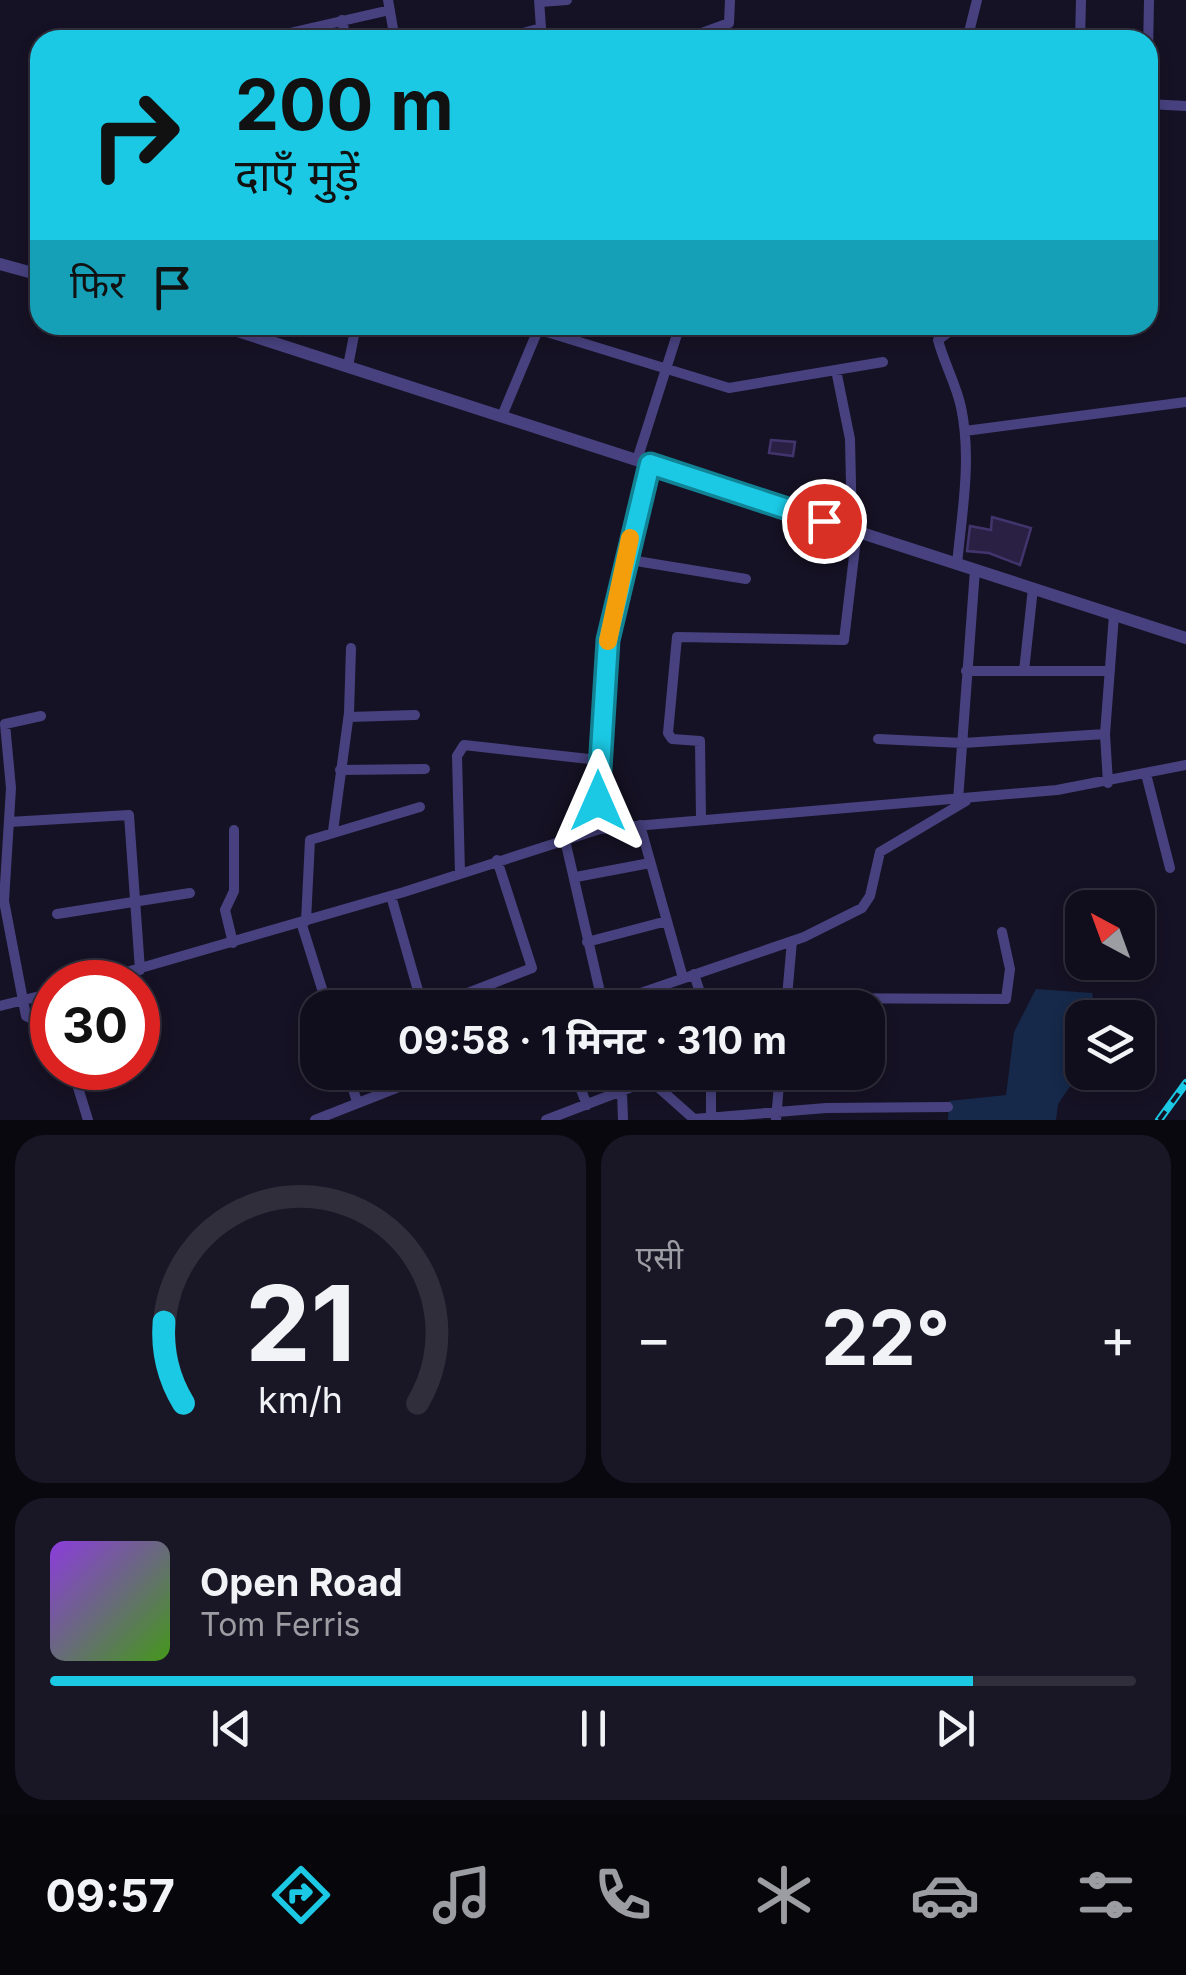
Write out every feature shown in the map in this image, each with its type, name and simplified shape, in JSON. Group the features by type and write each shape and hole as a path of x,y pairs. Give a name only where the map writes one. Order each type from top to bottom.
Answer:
{"street":[{"path":"535,30 542,28 539,1 567,0"},
{"path":"710,30 729,23 730,0"},
{"path":"970,30 977,0"},
{"path":"1080,30 1081,0"},
{"path":"1148,30 1149,0"},
{"path":"300,30 390,3 394,30"},
{"path":"342,20 344,30"},
{"path":"1158,105 1186,106"},
{"path":"0,264 30,272"},
{"path":"264,335 348,366 1186,638"},
{"path":"348,366 354,335"},
{"path":"502,416 536,335"},
{"path":"564,335 728,388 882,362"},
{"path":"600,829 598,760 608,640 643,462 677,335"},
{"path":"942,335 938,343 958,394 965,431 966,475 957,564"},
{"path":"701,819 700,742 672,739 668,732 677,637 844,640 854,531 850,440 836,370"},
{"path":"965,431 1186,402"},
{"path":"624,559 746,579"},
{"path":"958,800 975,570"},
{"path":"1024,671 1032,588"},
{"path":"1108,783 1105,734 1114,615"},
{"path":"333,831 348,718 350,648"},
{"path":"966,671 1110,671"},
{"path":"348,718 415,715"},
{"path":"30,1020 4,902 9,822 6,722 41,716"},
{"path":"878,740 964,742 1105,734"},
{"path":"460,873 457,756 464,745 598,760"},
{"path":"160,964 392,896 600,829 958,800 1108,783 1186,765"},
{"path":"340,770 424,769"},
{"path":"1146,774 1170,868"},
{"path":"647,990 792,941 865,906 880,852 971,798"},
{"path":"323,990 304,921 308,842 333,831 420,807"},
{"path":"9,822 129,815 139,960"},
{"path":"640,825 667,922 696,990"},
{"path":"233,942 225,908 234,893 234,830"},
{"path":"565,840 576,877 597,990"},
{"path":"474,990 532,968 497,860"},
{"path":"576,877 650,862"},
{"path":"57,914 190,893"},
{"path":"392,896 421,990"},
{"path":"587,942 667,922"},
{"path":"885,1001 1005,999 1010,969 1002,932"},
{"path":"788,990 792,941"},
{"path":"0,1006 30,998"},
{"path":"79,1090 88,1120"},
{"path":"353,1090 357,1102"},
{"path":"315,1120 389,1090"},
{"path":"581,1090 587,1105"},
{"path":"546,1120 562,1117 622,1090 622,1120"},
{"path":"662,1090 690,1119 948,1107"},
{"path":"711,1090 711,1118"},
{"path":"776,1116 778,1090"}],"water":[{"path":"1036,989 1092,993 1093,1000 1065,1000 1068,1090 1058,1104 1056,1120 948,1120 949,1101 1006,1095 1014,1032"}],"building":[{"path":"771,440 795,442 793,456 769,453"},
{"path":"992,517 1031,528 1020,565 989,553 967,551 970,526 991,530"}],"railway":[{"path":"1159,1120 1186,1083"}],"slow traffic":[{"path":"608,641 630,538"}],"route":[{"path":"598,801 608,640 624,558 650,464 824,521"}]}
